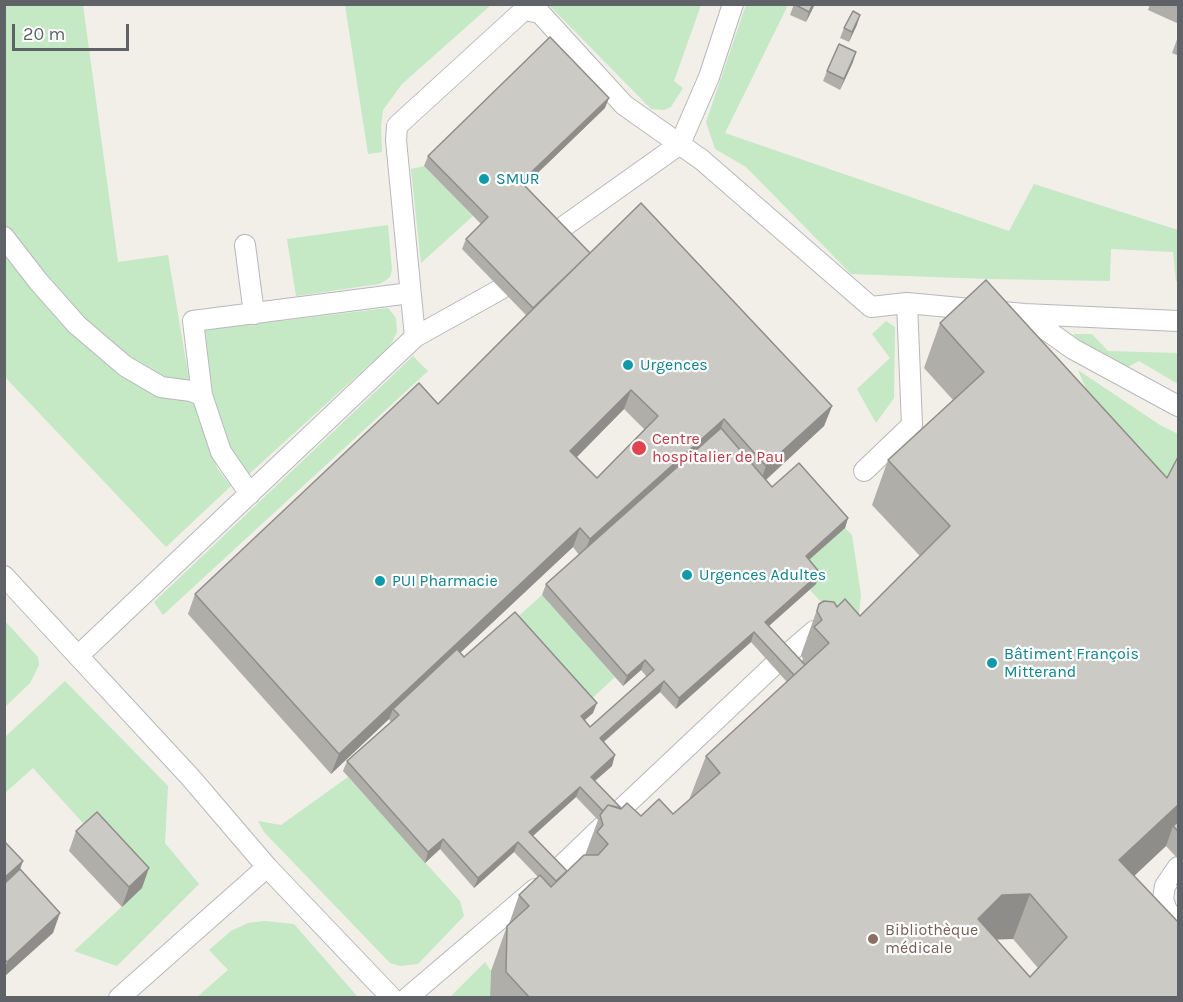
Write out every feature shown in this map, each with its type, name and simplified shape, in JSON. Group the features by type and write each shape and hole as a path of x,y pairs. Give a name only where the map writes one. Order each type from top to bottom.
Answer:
{"lane":[{"path":"556,232 680,144 705,87 733,4"},
{"path":"415,337 396,140 397,126 524,10 540,13 624,105 702,160 871,307 907,303 1024,314 1179,321"},
{"path":"4,237 38,281 77,325 125,366 161,387 191,391 201,395"},
{"path":"245,245 254,314"},
{"path":"79,656 415,337 501,289"},
{"path":"250,494 221,452 201,395 193,321 410,293"},
{"path":"864,471 912,425 907,303"},
{"path":"1024,314 1073,349 1179,406"},
{"path":"4,576 191,778 267,867 392,998"},
{"path":"407,998 549,877 814,631"},
{"path":"119,998 267,867"},
{"path":"1179,867 1165,886 1163,899 1167,911 1179,922"}],"green space":[{"path":"5,5 83,5 118,262 168,255 197,415 217,468 231,486 166,547 5,377"},
{"path":"345,5 491,5 402,84 383,110 382,152 368,154"},
{"path":"549,5 701,5 674,81 683,88 671,107 664,110 651,109"},
{"path":"746,5 788,5 725,133 1009,231 1034,184 1178,230 1178,281 1176,281 1173,252 1111,249 1110,281 851,274 746,167 715,149 706,122"},
{"path":"424,166 473,216 421,263 411,169"},
{"path":"388,225 392,270 390,277 385,281 379,284 296,296 287,239"},
{"path":"388,308 396,318 397,332 390,346 249,474 231,448 213,395 205,330"},
{"path":"886,321 895,327 894,398 876,423 857,389 890,358 872,334"},
{"path":"1073,334 1092,334 1108,351 1178,353 1178,384 1139,361 1128,367 1107,355 1092,356"},
{"path":"413,356 428,371 163,615 154,602"},
{"path":"1078,370 1160,425 1178,434 1178,468 1164,496 1090,399"},
{"path":"845,528 852,535 861,595 858,622 849,632 809,589 802,566"},
{"path":"542,595 615,677 585,705 512,622"},
{"path":"5,621 38,657 39,665 30,683 5,707"},
{"path":"65,681 168,786 165,843 199,884 117,966 74,951 142,888 33,768 5,793 5,737"},
{"path":"348,777 460,901 464,916 418,964 400,966 390,963 264,832 258,821 281,825"},
{"path":"264,921 294,924 357,996 197,997 228,970 209,950 231,931 248,923"},
{"path":"485,962 491,971 490,997 449,998"}],"building":[{"path":"794,4 813,4 809,12"},
{"path":"853,11 860,15 852,32 844,28"},
{"name":"SMUR","path":"550,37 609,98 521,182 590,253 533,308 466,239 488,217 428,156"},
{"path":"839,44 856,52 844,79 827,71"},
{"path":"641,203 832,406 766,466 724,419 590,539 580,528 339,754 195,594 419,383 438,404","holes":["631,390 658,416 597,478 570,451"]},
{"name":"Bâtiment François Mitterand","path":"986,280 1167,478 1179,455 1179,804 1119,860 1179,923 1179,998 530,998 506,972 507,926 529,906 519,895 540,875 551,887 584,855 598,855 608,844 597,832 603,825 600,815 608,805 621,809 627,803 641,816 659,799 673,814 720,773 706,756 829,643 814,627 822,620 817,611 819,604 824,601 834,602 837,607 845,599 860,616 950,526 888,460 984,372 940,323","holes":["1030,894 1067,937 1030,977 978,919 1002,895"]},
{"path":"721,428 772,487 799,463 848,518 806,556 820,573 765,622 805,665 794,675 754,632 679,698 664,681 600,738 615,755 591,777 621,808 608,805 603,811 580,787 529,832 567,871 556,881 518,842 478,878 443,839 428,852 347,761 399,715 393,709 457,649 464,657 515,612 597,703 581,716 590,727 654,670 645,660 627,676 546,584"},
{"path":"97,812 149,868 129,887 76,831"},
{"path":"1179,821 1179,832 1173,826"},
{"path":"4,841 23,861 4,878"},
{"path":"20,869 60,913 7,962 4,959 4,884"}],"place":[{"name":"SMUR","path":"484,179"},
{"name":"Urgences","path":"628,365"},
{"name":"Centre hospitalier de Pau","path":"639,448"},
{"name":"Urgences Adultes","path":"687,575"},
{"name":"PUI Pharmacie","path":"380,581"},
{"name":"Bâtiment François Mitterand","path":"992,663"},
{"name":"Bibliothèque médicale","path":"873,939"}]}
